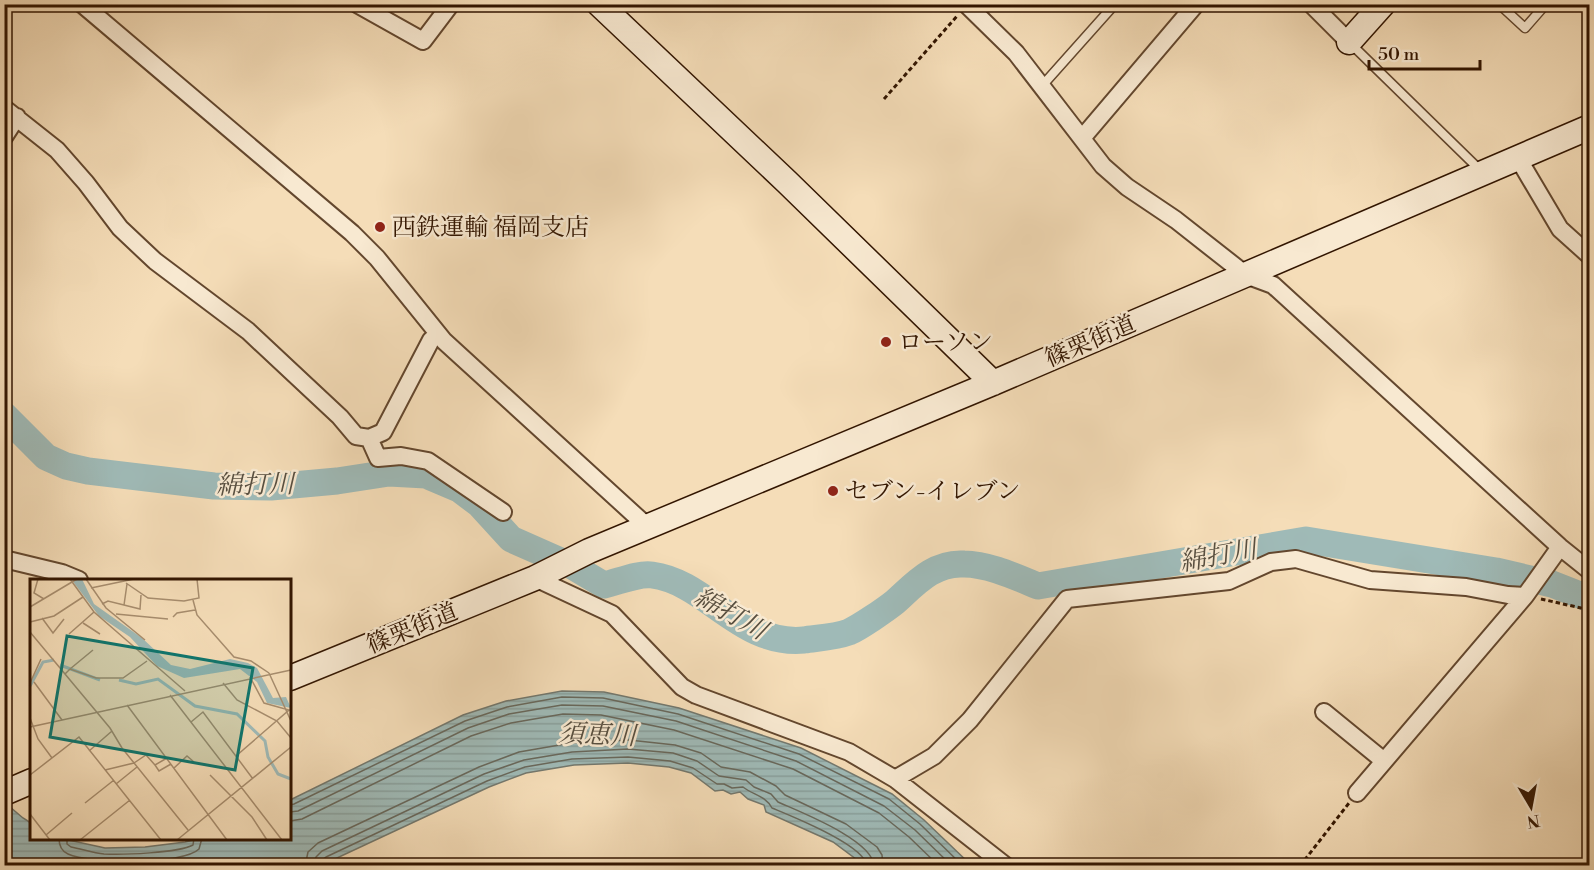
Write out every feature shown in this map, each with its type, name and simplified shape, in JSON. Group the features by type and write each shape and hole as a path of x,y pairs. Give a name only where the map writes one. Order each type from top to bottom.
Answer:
{"main road":[{"path":"599,4 787,182 993,383"},
{"path":"1349,42 1383,4"},
{"name":"篠栗街道","path":"291,678 535,578 589,551 649,528 993,383 1590,127"}],"street":[{"path":"82,4 352,233 377,258 438,334 486,382 649,528"},
{"path":"357,4 423,41 451,4"},
{"path":"1083,137 1196,4"},
{"path":"1311,4 1349,42"},
{"path":"967,5 1016,53 1083,137 1103,166 1127,187 1176,220 1246,274 1273,285 1560,547 1590,571"},
{"path":"4,137 11,112 57,150 86,183 120,228 155,261 248,331 340,417 356,436 369,438 383,432 431,340 438,334"},
{"path":"1518,158 1560,229 1590,256"},
{"path":"369,438 378,458 401,456 428,461 503,512"},
{"path":"1357,793 1532,586 1560,547"},
{"path":"4,559 62,573 77,579"},
{"path":"895,779 934,756 970,720 1067,599 1229,581 1271,562 1296,560 1370,580 1466,586 1508,595 1532,586"},
{"path":"535,578 612,614 682,687 849,753 895,779 1006,866"},
{"path":"1324,712 1384,761"}],"lane":[{"path":"1041,87 1114,4"},
{"path":"1500,4 1525,28 1546,4"},
{"path":"1349,42 1483,174"}],"path":[{"path":"884,99 967,5"},
{"path":"1532,586 1590,613"},
{"path":"1300,866 1357,793"}],"water":[{"name":"須恵川","path":"562,691 604,692 679,708 801,748 892,794 924,820 971,865 864,865 833,842 766,812 764,805 748,799 740,792 731,794 723,790 715,791 691,773 669,767 628,763 574,765 526,773 489,787 322,865 5,865 4,802 30,822 30,840 69,840 105,848 145,847 193,840 291,840 291,800 463,715 506,701"}],"waterway":[{"name":"綿打川","path":"4,415 46,457 66,466 88,471 214,486 271,487 337,481 389,473 426,475 459,489 479,504 511,539 572,566 604,585 634,576 646,575 672,580 690,589 742,624 781,639 804,640 849,632 891,605 934,570 953,564 992,569 1038,586 1306,540 1496,571 1552,584 1590,599"}],"place":[{"name":"西鉄運輸 福岡支店","path":"380,227"},
{"name":"ローソン","path":"886,342"},
{"name":"セブン-イレブン","path":"833,491"}]}
